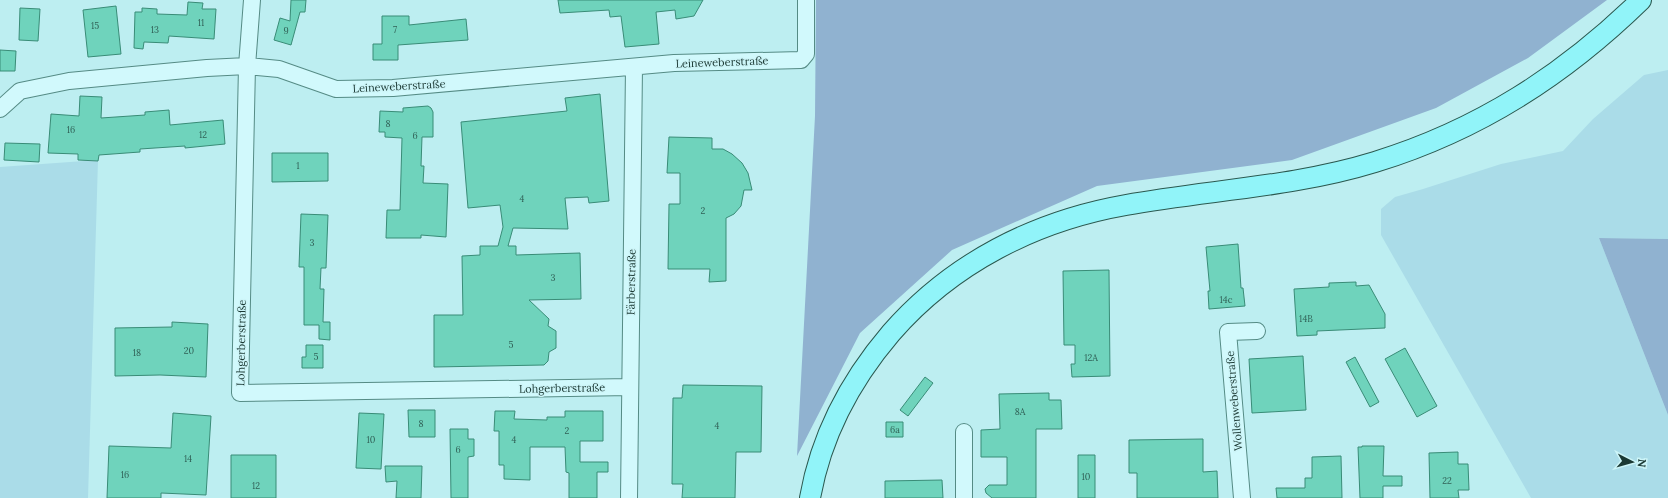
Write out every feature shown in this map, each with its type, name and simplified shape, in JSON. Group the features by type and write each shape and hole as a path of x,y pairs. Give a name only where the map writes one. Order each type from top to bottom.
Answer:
{"main road":[{"path":"810,498 817,468 828,434 843,402 868,362 898,325 932,292 970,264 1033,231 1086,214 1152,200 1317,177 1374,163 1422,146 1476,122 1537,86 1599,40 1641,0"}],"street":[{"name":"Lohgerberstraße","path":"252,0 247,66 240,393 630,387"},
{"name":"Leineweberstraße","path":"0,109 20,91 68,81 207,68 247,66 279,69 336,89 393,88 682,63 801,60 806,54 806,0"},
{"name":"Färberstraße","path":"629,498 634,66"},
{"name":"Wollenweberstraße","path":"1242,498 1228,332 1257,331"},
{"path":"964,432 964,498"}],"shaded area":[{"path":"816,0 1607,0 1528,58 1436,108 1292,160 1097,186 952,250 860,333 797,456 815,116"},
{"path":"1668,70 1668,239 1599,238 1668,415 1668,498 1531,498 1381,235 1381,209 1395,197 1501,164 1563,151 1593,119 1644,75"},
{"path":"98,160 88,498 0,498 0,167"},
{"path":"1599,238 1668,239 1668,415"}],"building":[{"path":"291,0 306,0 305,12 300,12 291,45 274,40 280,18 290,21"},
{"path":"558,0 703,0 694,16 676,19 675,10 656,12 659,44 625,47 621,16 610,17 609,10 560,13"},
{"path":"188,2 203,3 202,9 216,9 214,39 169,36 168,43 144,42 143,49 134,48 135,12 142,12 142,8 157,9 157,14 187,15"},
{"path":"116,6 121,54 88,57 83,10"},
{"path":"20,8 40,9 38,41 19,40"},
{"path":"382,16 409,16 409,25 466,19 468,40 398,45 398,60 373,60 373,44 382,44"},
{"path":"0,50 16,51 15,71 0,71"},
{"path":"600,94 609,201 589,203 588,197 565,198 568,229 513,228 508,246 516,246 516,255 580,253 581,299 529,300 549,319 548,326 556,331 556,348 549,352 548,361 544,365 434,367 434,315 463,315 462,256 480,255 480,246 498,246 503,227 500,205 468,208 461,122 567,111 565,98"},
{"path":"80,96 102,97 101,118 145,115 145,112 169,110 170,125 223,120 225,144 185,148 185,146 140,149 140,152 99,155 98,161 78,160 78,154 48,153 51,114 79,116"},
{"path":"428,106 433,112 433,137 422,137 421,166 424,166 423,183 448,184 446,237 421,235 421,238 386,238 387,210 400,210 402,138 385,137 385,132 379,132 380,111 403,112 403,108"},
{"path":"669,137 712,138 712,149 723,149 732,154 742,163 748,173 752,190 744,190 741,206 734,214 726,218 726,281 709,282 710,269 668,269 669,204 680,204 680,173 667,173"},
{"path":"5,143 40,144 39,162 4,160"},
{"path":"272,153 328,153 328,181 272,182"},
{"path":"301,214 328,215 326,268 321,268 320,289 324,289 323,322 330,322 330,340 319,339 319,325 304,325 304,267 299,267"},
{"path":"1238,244 1241,288 1243,288 1245,306 1209,309 1208,291 1210,291 1206,247"},
{"path":"1109,270 1110,376 1072,377 1071,364 1075,364 1075,345 1064,345 1063,271"},
{"path":"1356,282 1356,286 1369,285 1385,314 1385,328 1317,331 1317,335 1297,336 1294,289 1329,287 1329,283"},
{"path":"172,322 208,324 206,377 160,375 115,376 115,328 172,327"},
{"path":"306,345 323,345 323,368 302,368 302,357 306,357"},
{"path":"1405,348 1437,406 1417,417 1385,359"},
{"path":"1303,356 1306,410 1252,413 1249,359"},
{"path":"1355,357 1379,402 1370,407 1346,362"},
{"path":"925,377 933,383 908,416 900,410"},
{"path":"683,385 762,386 761,452 736,452 735,498 682,498 683,484 672,484 673,398 682,398"},
{"path":"1049,393 1049,400 1061,400 1062,429 1036,429 1036,498 992,498 986,493 985,489 989,485 1007,485 1007,457 981,457 981,430 1000,429 999,394"},
{"path":"408,410 435,410 435,437 409,437"},
{"path":"495,411 515,411 514,419 547,420 547,417 565,417 565,411 603,411 603,441 580,441 580,462 608,462 608,472 597,472 597,498 569,498 569,473 566,472 565,447 530,447 530,480 504,479 504,465 499,465 499,431 494,431"},
{"path":"173,413 211,416 206,495 161,493 161,498 107,498 109,446 171,448"},
{"path":"359,413 384,414 381,469 356,468"},
{"path":"886,422 903,422 903,437 886,437"},
{"path":"450,429 468,429 468,439 474,439 474,456 468,457 468,498 451,498"},
{"path":"1203,439 1203,472 1217,471 1218,498 1137,498 1137,473 1129,473 1129,440"},
{"path":"1384,446 1383,476 1402,476 1402,486 1383,486 1383,498 1360,498 1358,447"},
{"path":"1458,452 1458,464 1468,464 1469,490 1458,490 1459,498 1430,498 1429,453"},
{"path":"231,455 276,455 276,498 231,498"},
{"path":"1078,455 1095,455 1095,498 1078,498"},
{"path":"1341,456 1342,498 1277,498 1276,488 1305,488 1305,478 1312,478 1312,457"},
{"path":"385,466 422,466 421,498 396,498 397,481 386,482"},
{"path":"942,480 943,498 885,498 885,481"}]}
